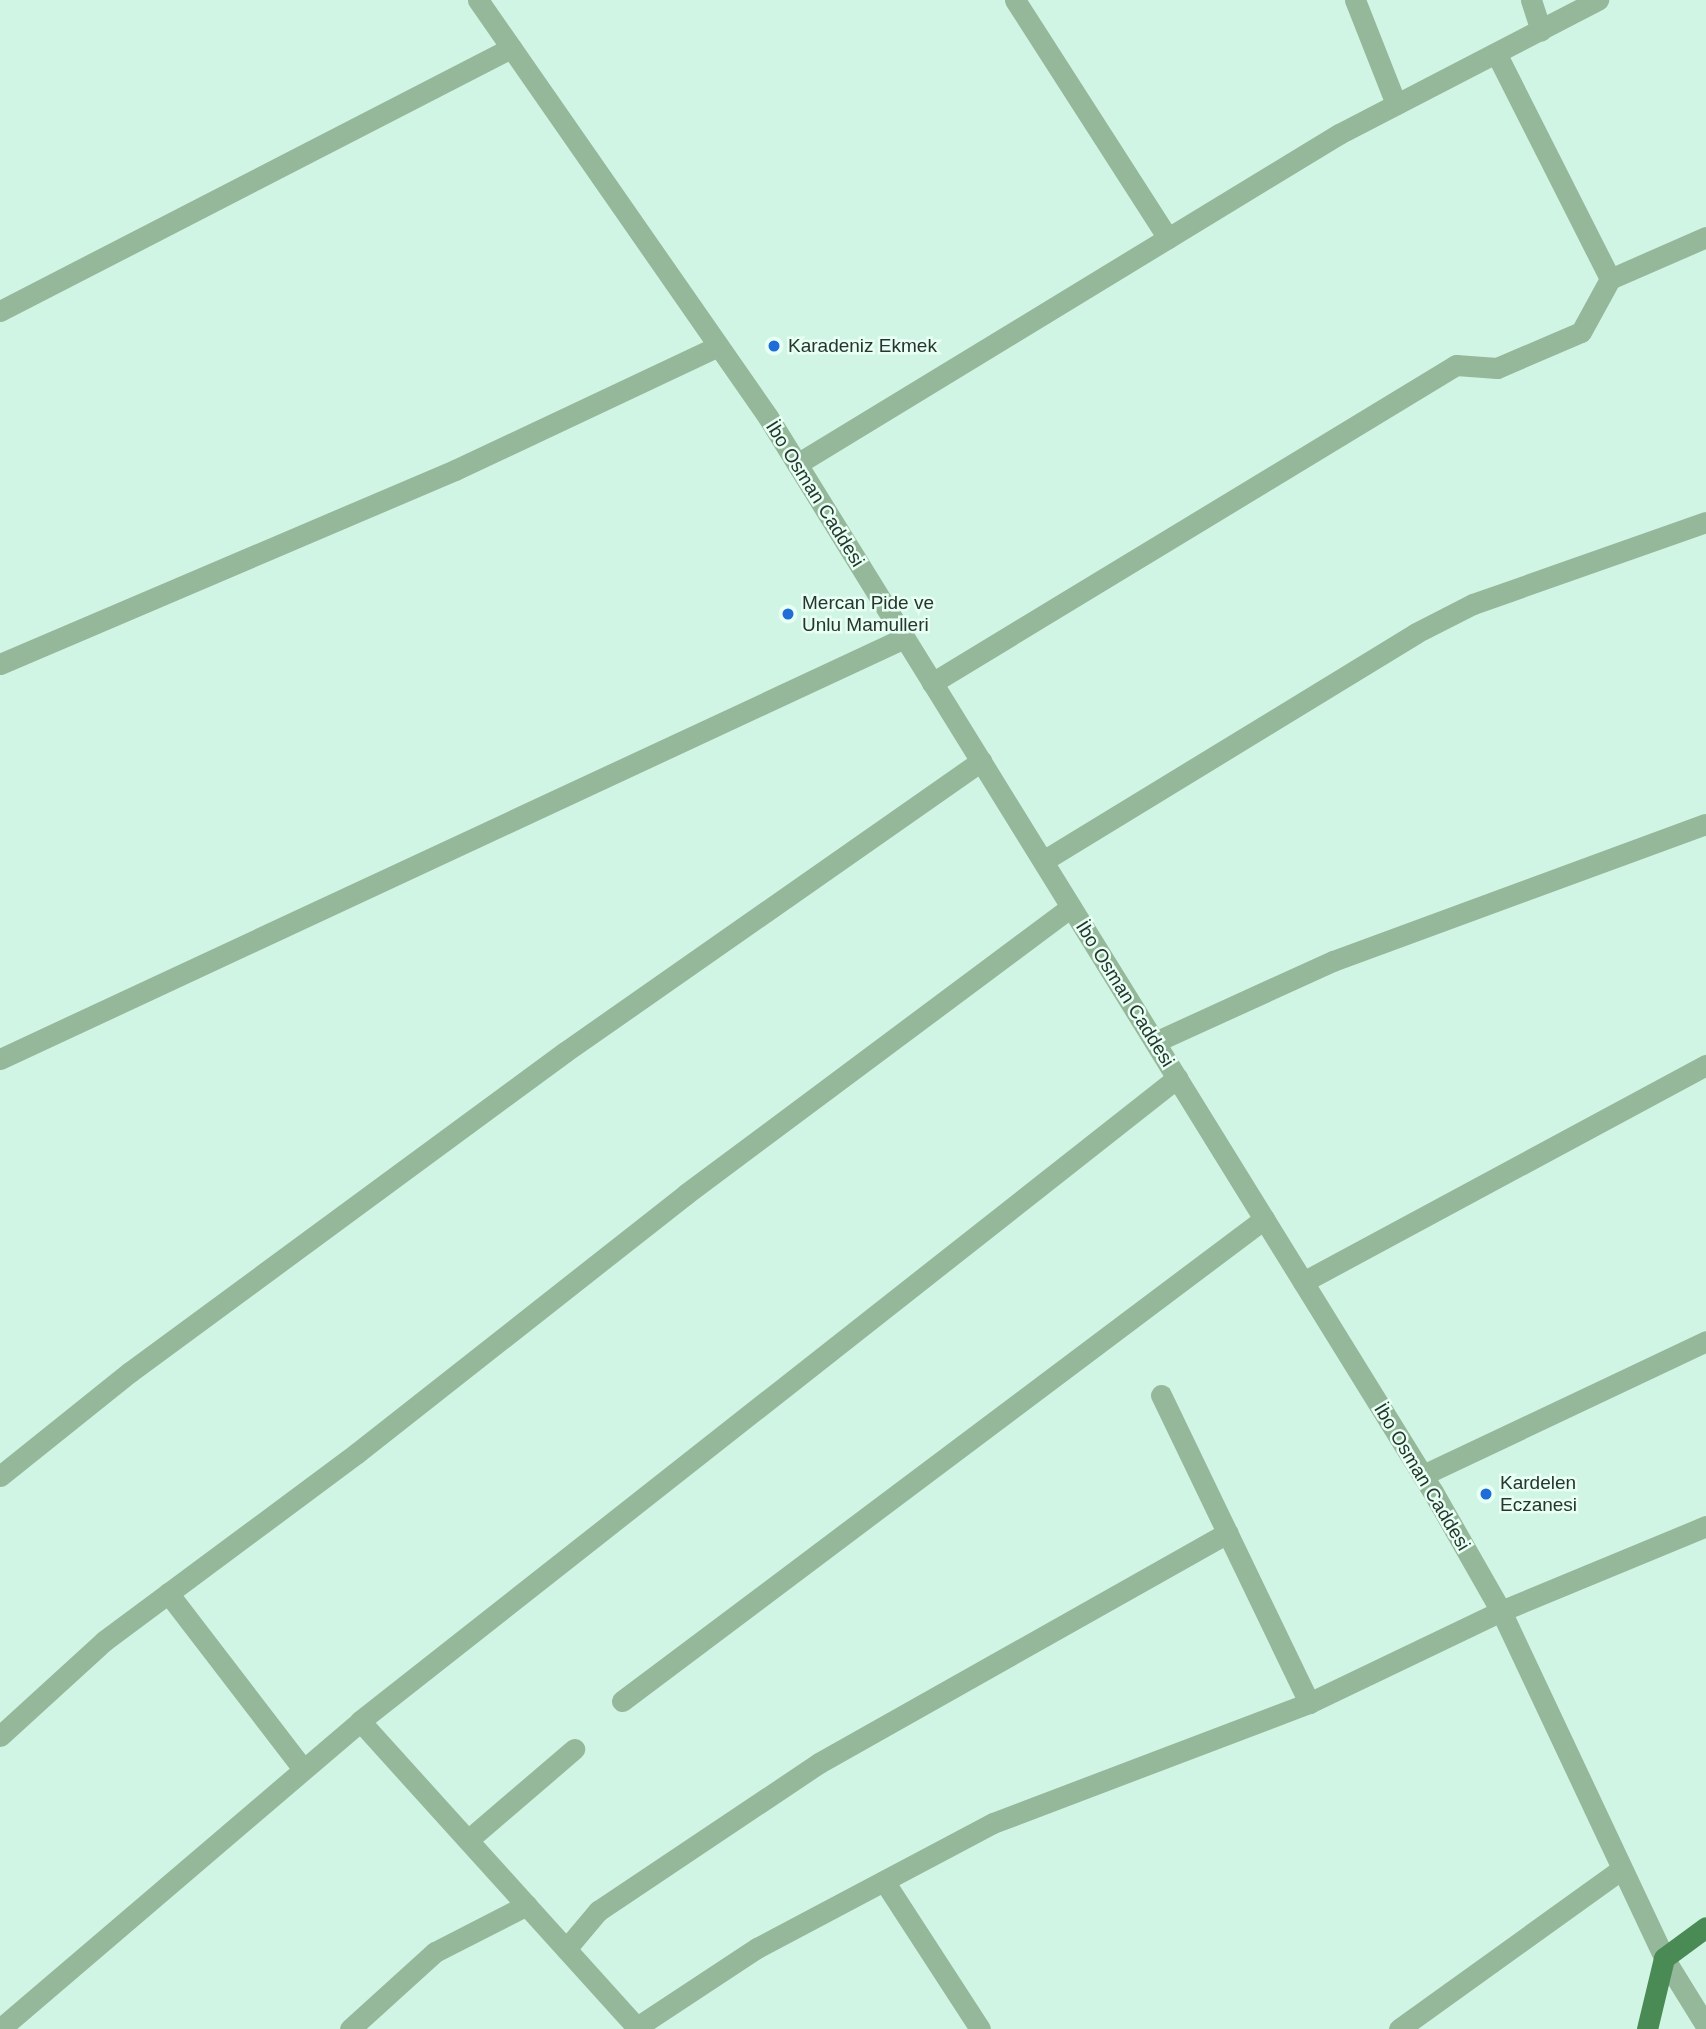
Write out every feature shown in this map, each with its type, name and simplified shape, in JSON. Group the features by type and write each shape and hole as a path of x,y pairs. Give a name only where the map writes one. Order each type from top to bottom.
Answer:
{"main road":[{"path":"1647,2029 1664,1958 1706,1927"}],"street":[{"name":"İbo Osman Caddesi","path":"478,0 797,464 1423,1475 1502,1611 1664,1958 1706,2026"},
{"path":"1015,0 1168,238"},
{"path":"1355,0 1396,104"},
{"path":"1531,0 1541,30"},
{"path":"797,464 1168,238 1396,104 1598,0"},
{"path":"0,311 511,48"},
{"path":"1496,53 1610,279"},
{"path":"932,683 1456,365 1497,368 1581,332 1610,279 1706,237"},
{"path":"0,664 455,470 718,346"},
{"path":"1043,861 1416,633 1473,604 1706,522"},
{"path":"0,1059 904,638"},
{"path":"0,1476 130,1372 554,1060 981,761"},
{"path":"1155,1042 1333,961 1706,824"},
{"path":"0,1735 104,1641 357,1452 686,1194 1071,907"},
{"path":"1303,1282 1706,1065"},
{"path":"0,2029 360,1721 1177,1078"},
{"path":"622,1701 1264,1219"},
{"path":"1423,1475 1706,1341"},
{"path":"1161,1395 1309,1703"},
{"path":"360,1721 637,2028 757,1948 993,1823 1309,1703 1502,1611 1706,1526"},
{"path":"566,1949 598,1910 819,1763 1228,1533"},
{"path":"168,1593 303,1769"},
{"path":"468,1840 574,1749"},
{"path":"1399,2029 1622,1869"},
{"path":"884,1881 980,2029"},
{"path":"350,2029 435,1952 527,1905"}],"place":[{"name":"Karadeniz Ekmek","path":"774,346"},
{"name":"Mercan Pide ve Unlu Mamulleri","path":"788,614"},
{"name":"Kardelen Eczanesi","path":"1486,1494"}]}
